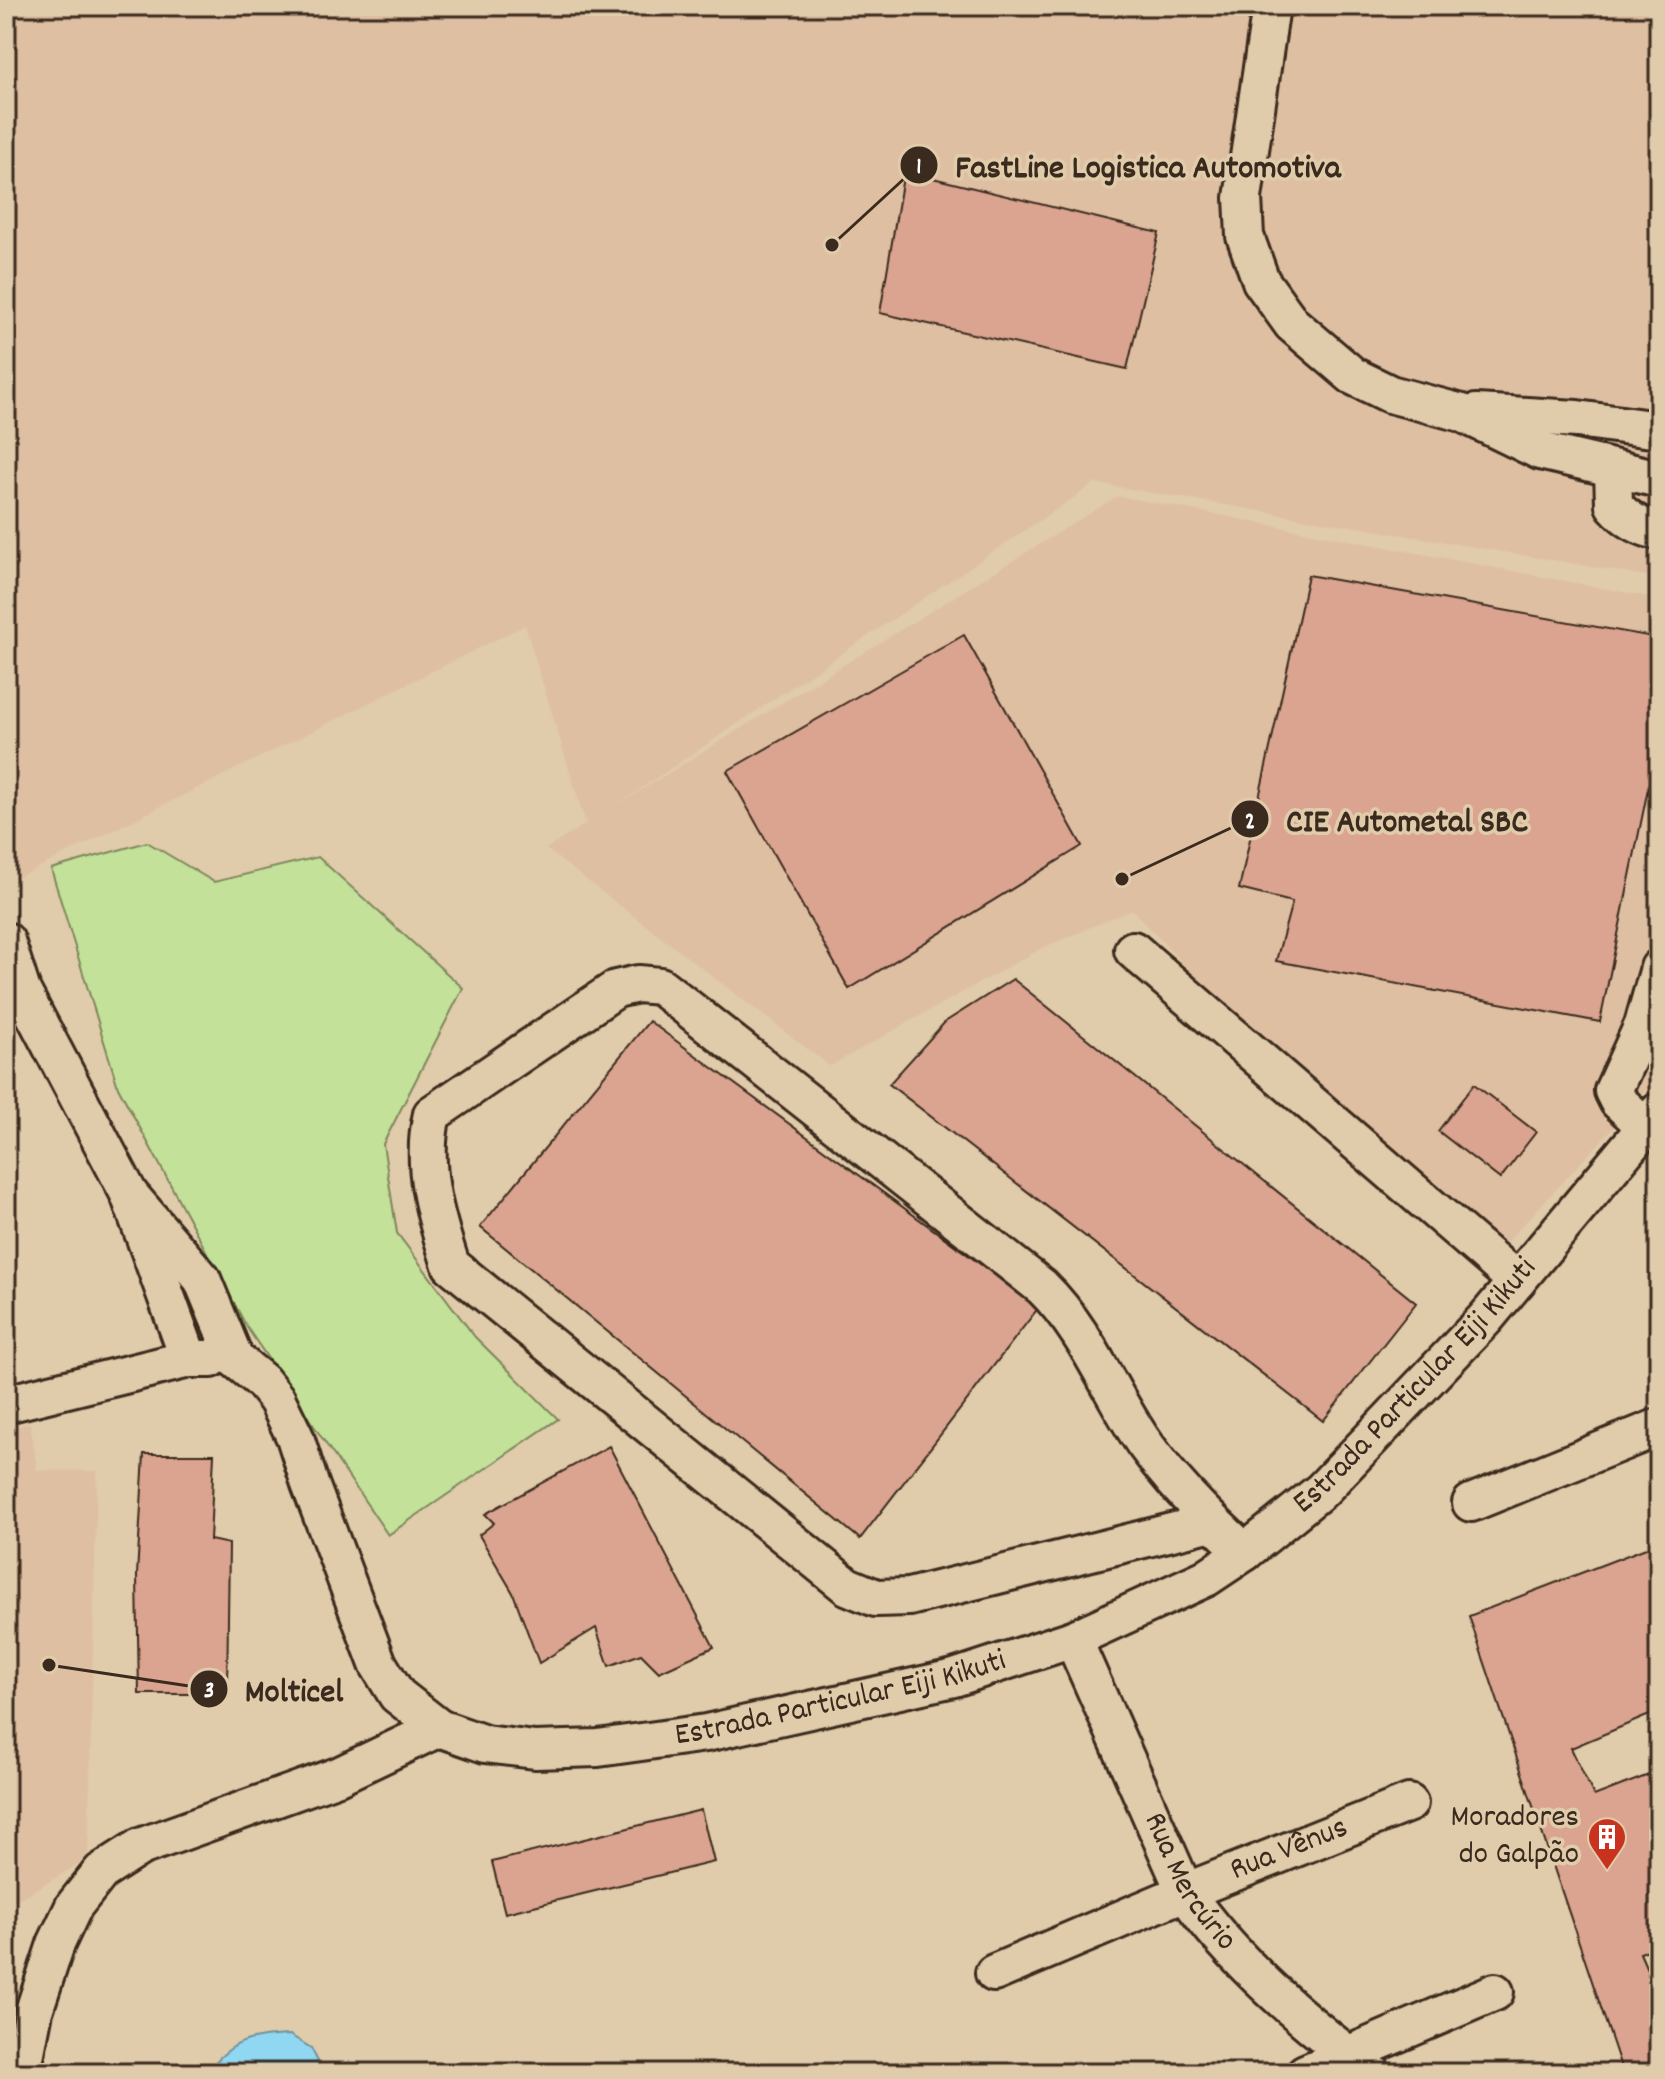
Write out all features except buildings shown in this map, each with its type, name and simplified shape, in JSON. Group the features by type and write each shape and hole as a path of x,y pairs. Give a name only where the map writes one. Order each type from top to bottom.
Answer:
{"street":[{"path":"1271,6 1243,198 1245,236 1250,259 1261,281 1292,324 1343,369 1390,394 1462,413 1540,451 1659,479"},
{"path":"1462,413 1562,417 1659,430"},
{"path":"1613,469 1614,505 1636,523 1659,531"},
{"name":"Estrada Particular Eiji Kikuti","path":"6,941 22,991 129,1194 189,1359"},
{"path":"1133,950 1517,1281"},
{"path":"1653,1119 1618,1101 1613,1091 1643,1025 1659,968"},
{"path":"1212,1522 909,1597 876,1598 847,1586 451,1265 434,1215 426,1140 432,1114 616,989 638,984 660,986 1042,1287 1076,1328 1144,1443 1212,1522 1245,1552"},
{"name":"Estrada Particular Eiji Kikuti","path":"129,1194 202,1279 235,1359 262,1381 277,1400 295,1437 378,1664 397,1695 439,1728 485,1744 535,1750 598,1748 690,1736 818,1711 954,1678 1073,1639 1206,1578 1245,1552 1322,1490 1517,1281 1653,1119"},
{"path":"6,1404 189,1359 235,1359"},
{"path":"1471,1503 1659,1427"},
{"name":"Rua Mercúrio","path":"1073,1639 1185,1892 1231,1951 1360,2064"},
{"path":"22,2073 34,2011 56,1944 74,1906 101,1872 140,1847 338,1776 439,1728"},
{"name":"Rua Vênus","path":"994,1973 1185,1892 1409,1803"},
{"path":"1305,2073 1360,2064 1495,1992"}],"shaded area":[{"path":"6,6 1659,6 1659,578 1095,483 612,808 1118,496 1659,599 1659,1066 1641,1098 1500,1249 1235,1020 1132,909 1038,950 830,1066 546,849 586,824 525,625 19,877 6,811"},
{"path":"30,1423 37,1470 97,1471 88,1859 6,1906 6,1429"}],"green space":[{"path":"147,842 214,882 318,857 463,988 383,1144 397,1233 475,1337 558,1419 388,1535 248,1329 118,1087 51,869"}],"water":[{"path":"290,2035 311,2048 324,2073 206,2073 224,2053 242,2042"}],"place":[{"name":"FastLine Logistica Automotiva","path":"832,245"},
{"name":"CIE Autometal SBC","path":"1122,879"},
{"name":"Molticel","path":"49,1665"},
{"name":"Moradores do Galpão","path":"1607,1871"}]}
